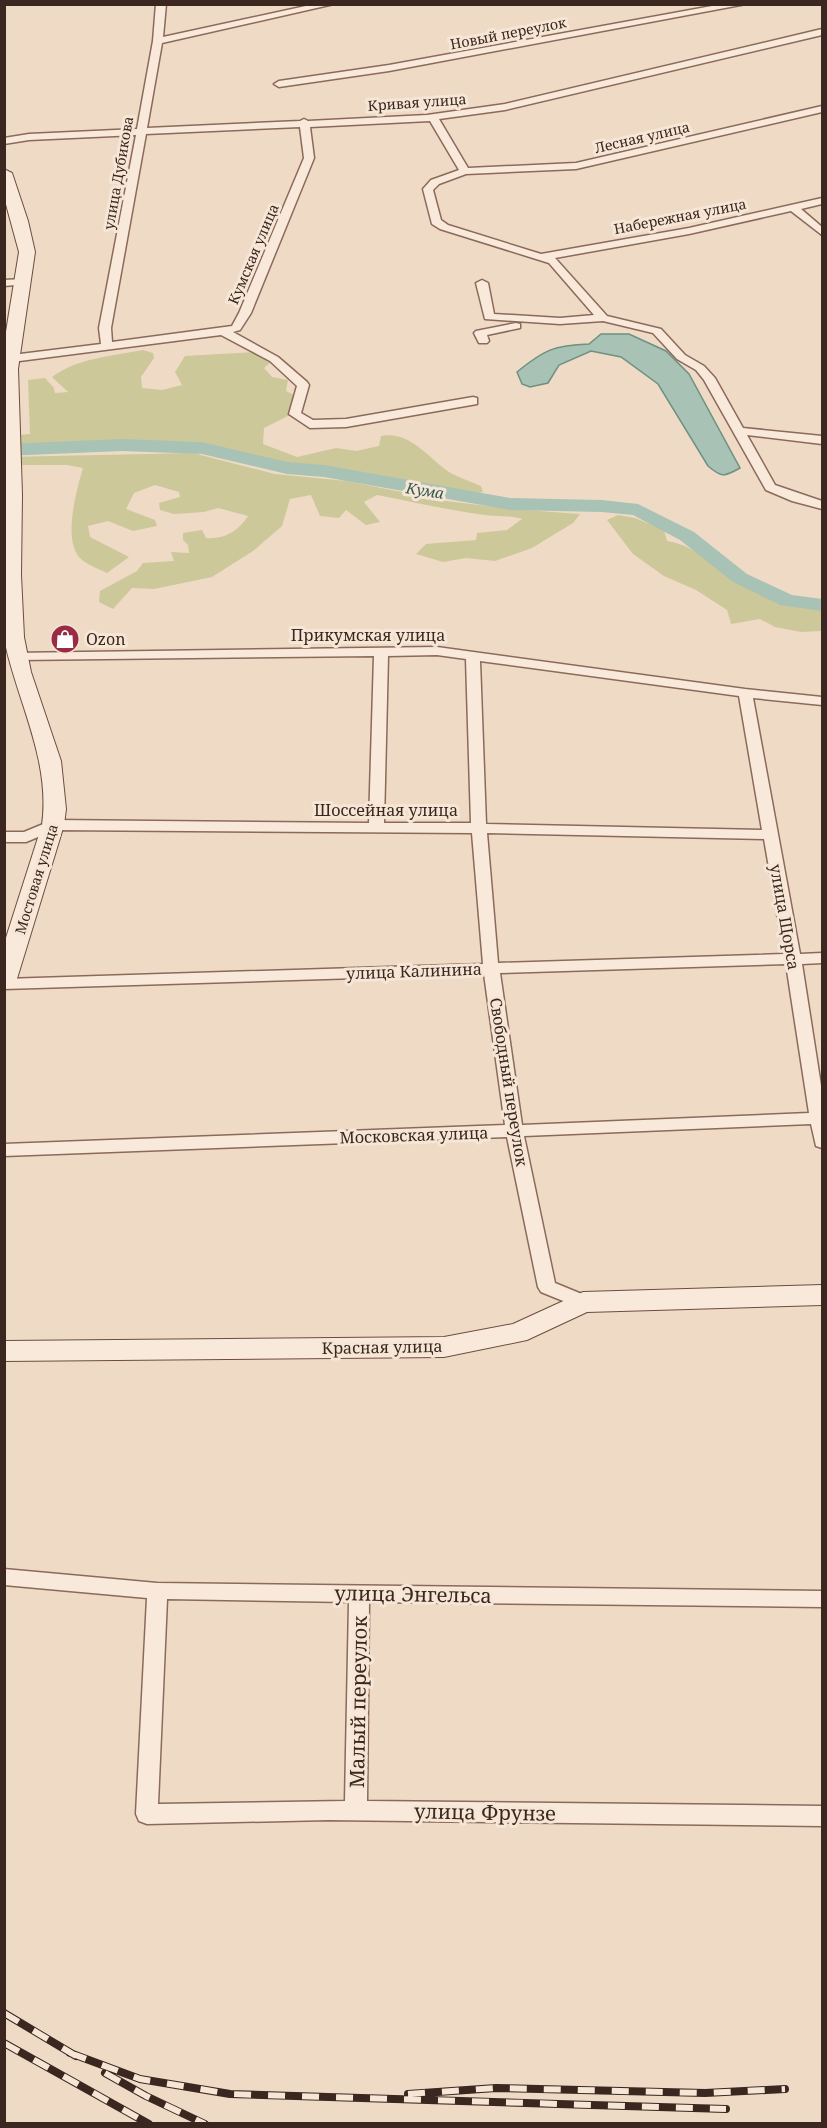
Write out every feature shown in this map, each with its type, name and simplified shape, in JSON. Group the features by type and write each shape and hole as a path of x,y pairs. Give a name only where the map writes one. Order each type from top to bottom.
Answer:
{"main road":[{"name":"Мостовая улица","path":"4,173 21,221 27,252 24,282 8,362 13,495 11,574 18,656 51,761 55,809 53,825 4,983"},
{"name":"Красная улица","path":"4,1350 444,1347 518,1333 583,1302 822,1295"}],"street":[{"name":"улица Дубикова","path":"107,346 105,328 158,41 161,4"},
{"path":"158,41 330,4"},
{"name":"Новый переулок","path":"279,84 389,68 742,4"},
{"name":"Кривая улица","path":"4,141 28,137 434,117 505,107 822,32"},
{"name":"Лесная улица","path":"542,257 444,227 436,222 428,189 435,182 465,171 576,166 822,109"},
{"path":"434,117 465,171"},
{"name":"Кумская улица","path":"223,331 236,328 245,313 309,158 304,122"},
{"name":"Набережная улица","path":"542,257 689,231 822,201"},
{"path":"794,208 822,232"},
{"path":"542,257 553,261 603,318"},
{"path":"4,283 24,282"},
{"path":"482,284 489,317 584,321 603,318 661,333 681,357 700,368 709,378 770,487 822,506"},
{"path":"483,341 480,333 507,327 574,327 584,321"},
{"path":"8,362 223,331 274,359 303,385 295,414 310,424 346,423 473,401"},
{"path":"740,431 822,440"},
{"name":"Прикумская улица","path":"18,656 437,651 745,693 822,701"},
{"path":"376,829 381,652"},
{"name":"Свободный переулок","path":"473,656 478,828 491,969 514,1131 547,1287 583,1302"},
{"name":"улица Щорса","path":"745,693 793,959 822,1142"},
{"name":"Шоссейная улица","path":"4,837 26,837 53,825 478,828 770,835"},
{"name":"улица Калинина","path":"4,983 822,958"},
{"name":"Московская улица","path":"4,1150 101,1148 820,1118"},
{"name":"улица Энгельса","path":"4,1577 157,1591 822,1599"},
{"name":"улица Фрунзе","path":"157,1591 147,1814 356,1811 822,1816"},
{"name":"Малый переулок","path":"356,1811 359,1593"}],"shaded area":[{"path":"601,334 629,334 666,351 689,374 740,468 723,475 708,466 658,384 621,357 591,351 559,365 548,383 530,387 522,384 517,372 535,358 558,347 589,344"},
{"path":"143,350 153,353 154,358 141,377 142,388 162,390 182,385 175,372 185,356 255,352 271,362 264,368 272,377 288,380 286,391 294,395 290,415 264,428 263,444 297,457 336,448 356,451 379,446 381,436 391,435 409,441 446,470 481,486 483,492 475,493 330,468 291,464 201,442 122,440 5,447 5,436 30,434 28,380 45,378 54,388 55,393 68,392 52,377 84,362"},
{"path":"193,453 275,474 347,481 446,501 580,514 573,523 532,548 495,561 466,558 443,562 416,554 426,544 476,540 477,533 507,530 522,519 458,511 377,495 364,502 380,522 366,525 346,510 339,518 320,516 311,495 290,499 282,526 253,551 212,577 154,589 132,588 113,609 99,602 100,591 137,571 143,563 174,561 171,552 189,553 188,545 183,540 183,533 202,530 206,538 218,538 235,530 248,516 218,508 204,512 174,514 160,510 159,503 180,497 179,492 155,485 134,493 126,509 155,520 157,526 133,531 108,521 88,526 90,537 129,557 107,573 82,560 72,541 72,516 83,468 67,465 5,465 4,457"},
{"path":"618,515 635,518 664,530 667,541 687,547 734,581 755,593 787,604 822,610 822,631 801,632 775,627 760,619 731,624 727,610 696,590 664,576 633,554 607,520"}],"waterway":[{"name":"Кума","path":"4,450 122,445 202,448 287,468 324,471 510,504 602,506 638,510 687,536 740,578 787,601 822,605"}],"railway":[{"path":"4,2013 73,2054"},
{"path":"4,2043 149,2124"},
{"path":"73,2054 140,2079 230,2094 726,2109"},
{"path":"105,2073 146,2096 205,2124"},
{"path":"408,2094 496,2088 705,2093 785,2089"}],"place":[{"name":"Ozon","path":"65,639"}]}
